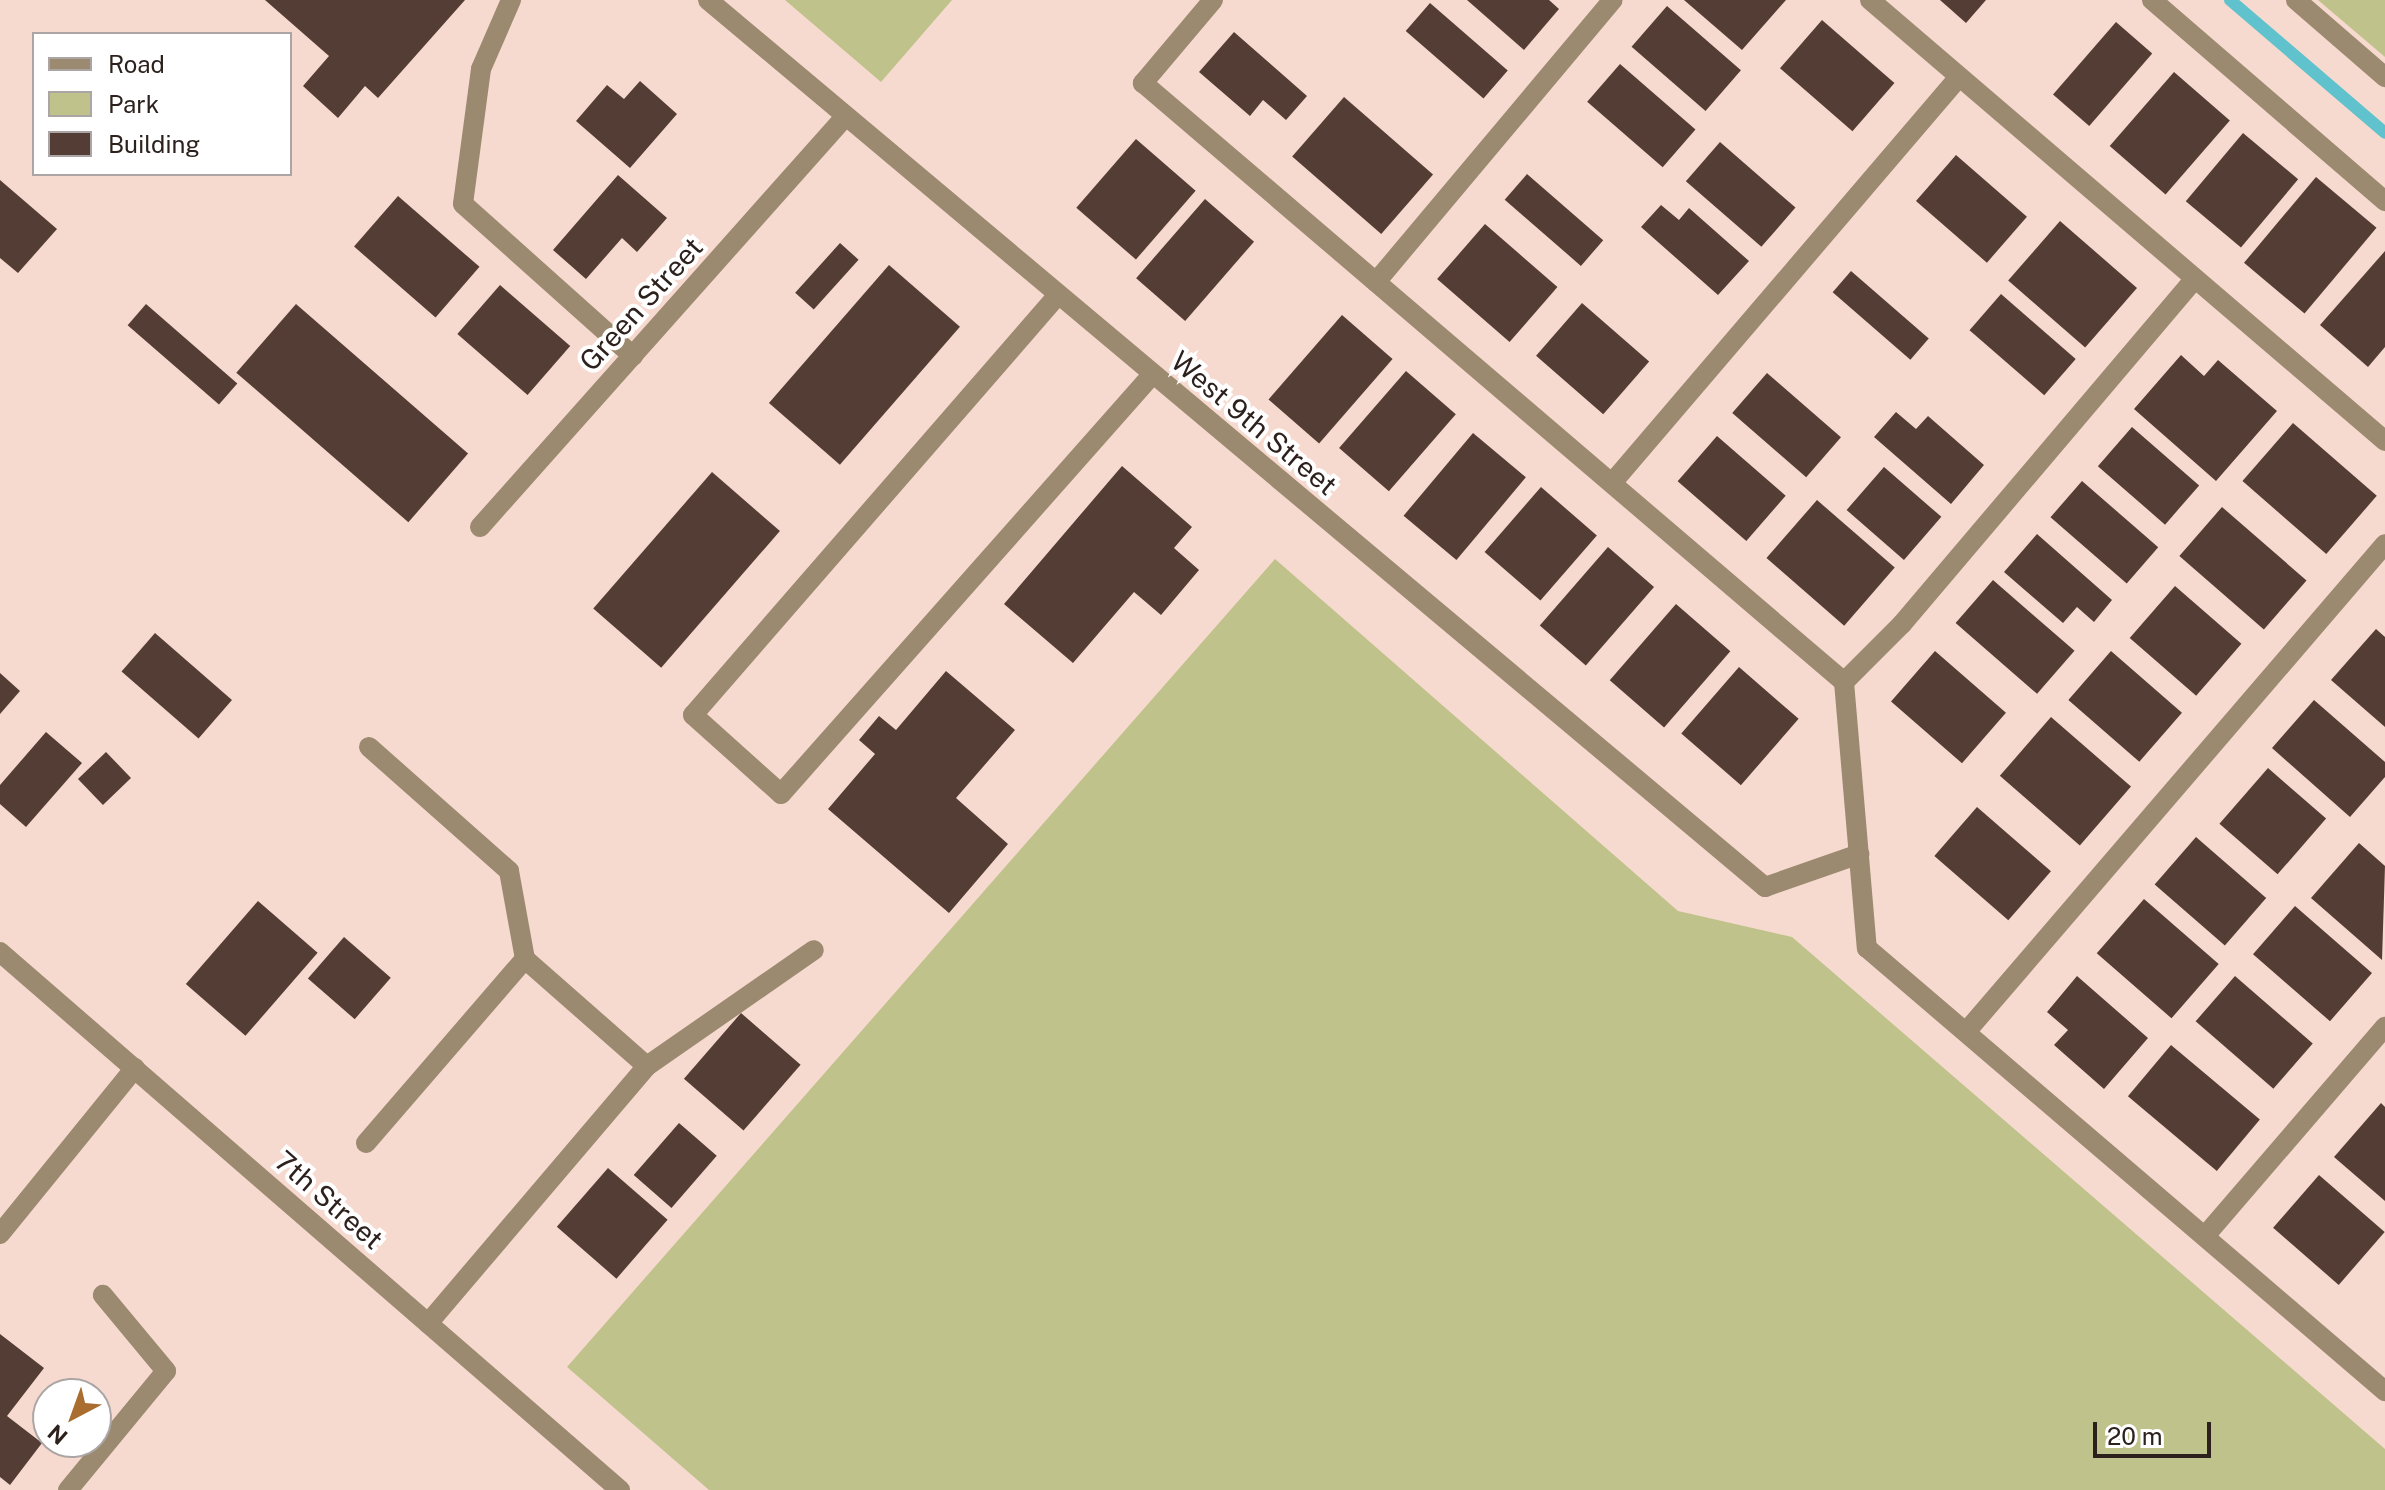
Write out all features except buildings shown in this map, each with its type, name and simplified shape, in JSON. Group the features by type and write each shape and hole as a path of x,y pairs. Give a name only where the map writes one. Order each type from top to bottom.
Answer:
{"street":[{"path":"511,0 481,69 463,204 633,356"},
{"name":"West 9th Street","path":"708,0 844,118 1765,887 1859,854"},
{"path":"1213,0 1143,83 1844,682 1867,948 2385,1391"},
{"path":"1376,282 1613,0"},
{"path":"1870,0 2385,441"},
{"path":"2152,0 2385,201"},
{"path":"2296,0 2385,77"},
{"path":"1612,483 1959,77"},
{"name":"Green Street","path":"480,527 844,118"},
{"path":"1844,682 1902,624 2195,279"},
{"path":"1057,296 693,715 781,794 1152,375"},
{"path":"1966,1032 2385,544"},
{"path":"369,747 509,871 525,959 647,1066"},
{"path":"428,1323 647,1066 814,950"},
{"name":"7th Street","path":"0,952 620,1490"},
{"path":"366,1143 525,959"},
{"path":"2205,1236 2385,1027"},
{"path":"0,1234 135,1068"},
{"path":"68,1490 166,1371 103,1295"}],"green space":[{"path":"785,0 952,0 881,82"},
{"path":"2318,0 2385,0 2385,57"},
{"path":"1275,559 1678,911 1792,937 2385,1449 2385,1490 709,1490 567,1367"}],"waterway":[{"path":"2230,0 2385,133"}]}
